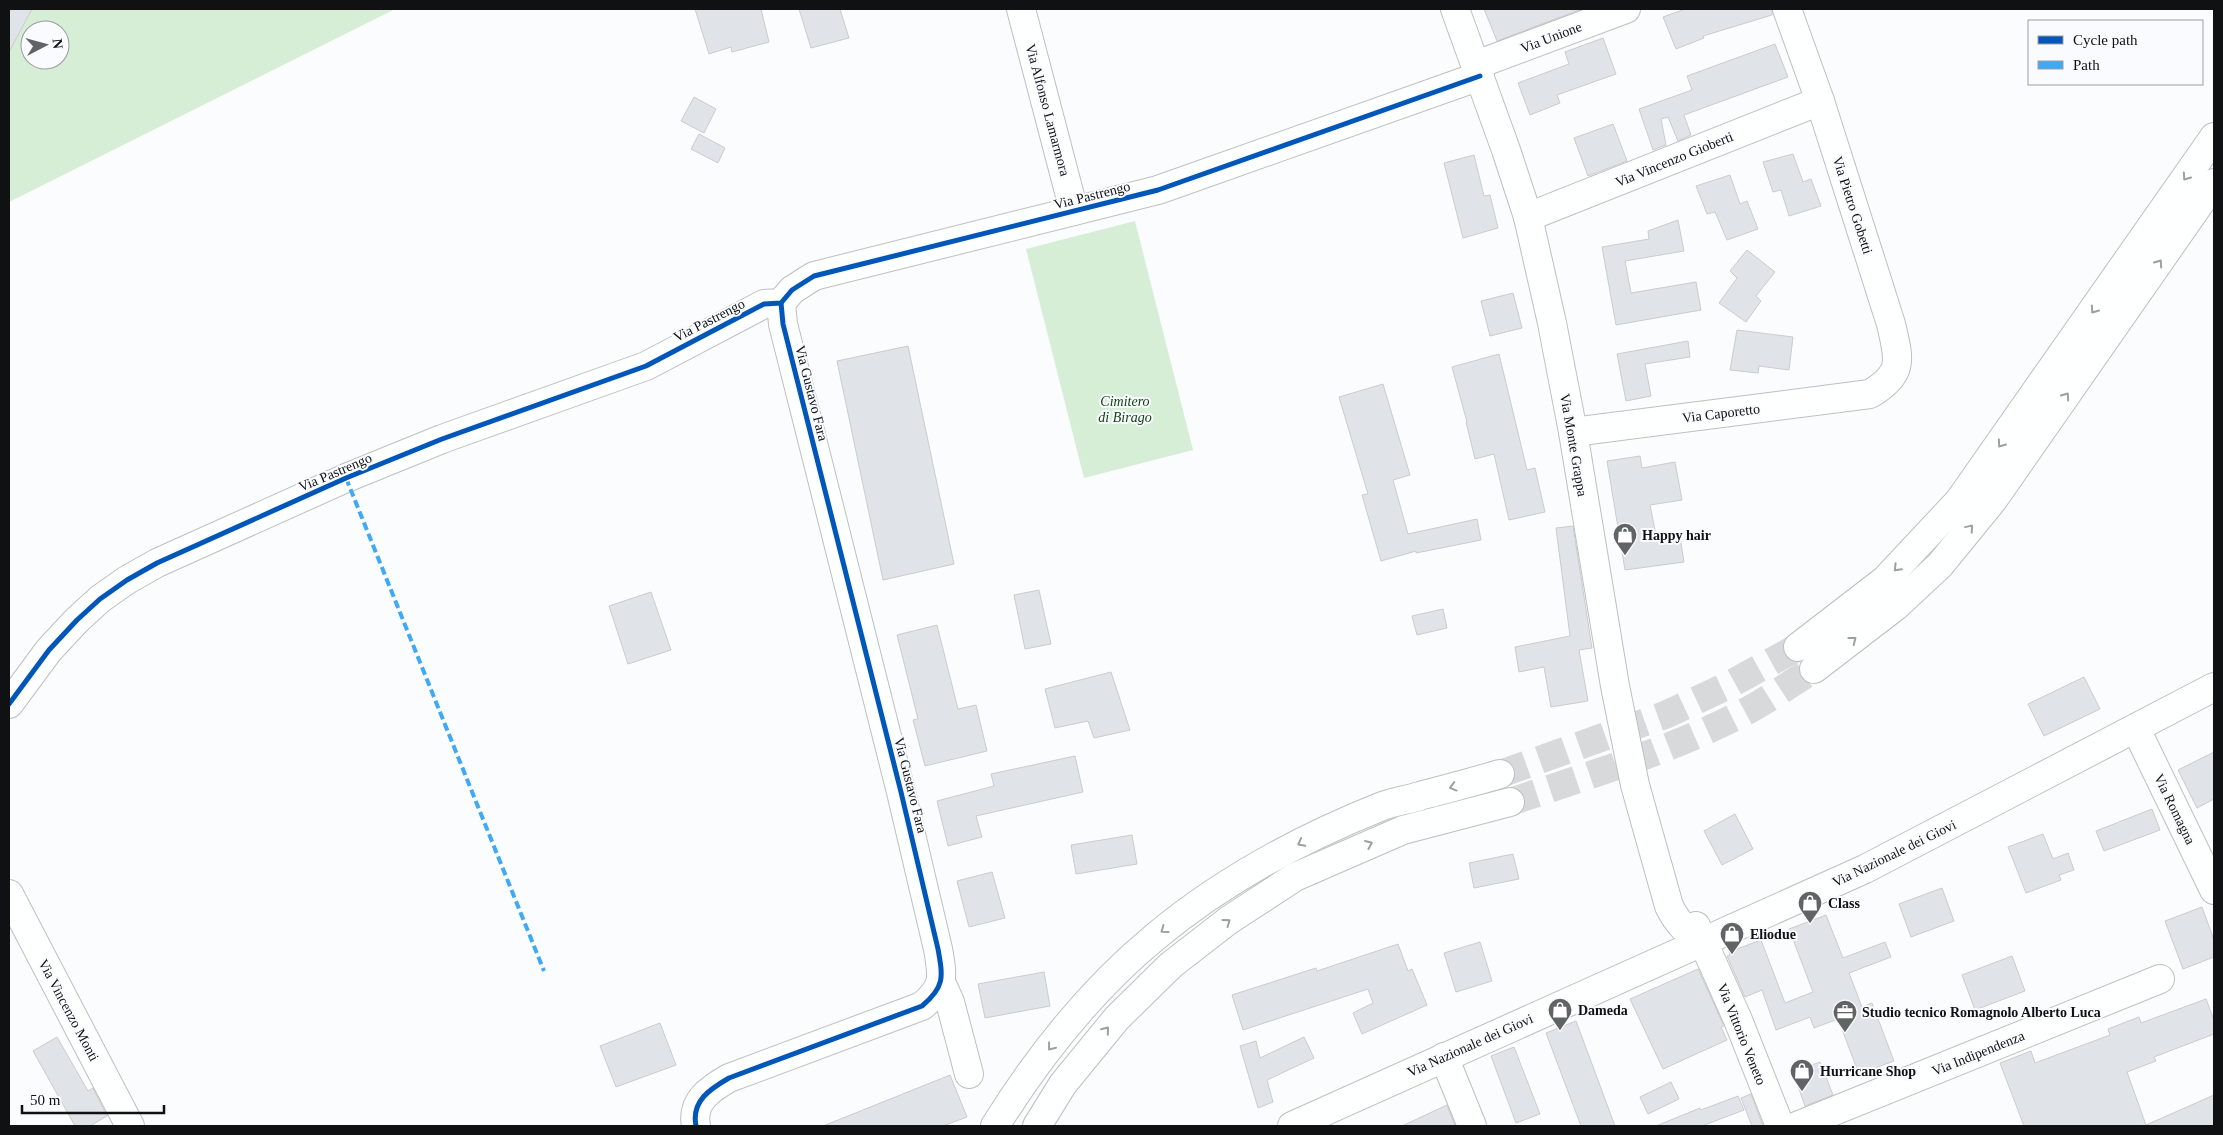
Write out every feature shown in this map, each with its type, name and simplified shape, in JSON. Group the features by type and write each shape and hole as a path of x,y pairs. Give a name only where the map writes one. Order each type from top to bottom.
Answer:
{"main road":[{"name":"Via Alfonso Lamarmora","path":"1021,9 1074,211"},
{"name":"Via Monte Grappa","path":"1455,9 1528,217 1552,323 1573,432 1615,686 1635,785 1664,889 1687,912 1703,942"},
{"name":"Via Unione","path":"1478,71 1626,9"},
{"name":"Via Pietro Gobetti","path":"1787,9 1820,101 1891,324 1897,352 1896,369 1886,384 1870,394"},
{"name":"Via Pastrengo","path":"9,704 49,650 100,599 126,580 157,563 346,478 434,443 646,366 764,304 781,303 792,290 814,276 1158,190 1478,71"},
{"name":"Via Vincenzo Gioberti","path":"1528,217 1820,101"},
{"path":"1798,647 1885,580 1959,501 2214,137"},
{"path":"1814,669 1896,606 1940,565 1993,500 2214,183"},
{"name":"Via Gustavo Fara","path":"781,303 783,324 898,777 936,939 942,968 941,982"},
{"name":"Via Caporetto","path":"1573,432 1870,394"},
{"name":"Via Nazionale dei Giovi","path":"1299,1125 1444,1057 1865,869 2214,687"},
{"name":"Via Romagna","path":"2136,729 2214,890"},
{"path":"995,1126 1019,1088 1103,986 1155,937 1213,894 1272,858 1382,806 1500,774"},
{"path":"1036,1126 1063,1084 1116,1018 1171,965 1229,920 1295,877 1403,830 1510,802"},
{"name":"Via Vincenzo Monti","path":"9,894 130,1126"},
{"name":"Via Vittorio Veneto","path":"1703,942 1738,1020 1780,1126"},
{"name":"Via Indipendenza","path":"1797,1126 2160,979"},
{"path":"941,982 950,1002 969,1074"},
{"path":"696,1126 697,1106 709,1089 729,1078 922,1006 935,995 941,982"},
{"path":"1444,1057 1472,1126"}],"green space":[{"path":"9,9 395,9 9,202"},
{"name":"Cimitero di Birago","path":"1135,221 1193,450 1084,478 1026,249"}],"building":[{"path":"9,9 32,9 26,20 20,20 20,31 9,52"},
{"path":"695,9 761,9 769,42 732,52 731,47 709,54"},
{"path":"799,9 840,9 849,38 811,48"},
{"path":"1484,9 1579,9 1579,10 1497,41"},
{"path":"1685,9 1772,9 1772,15 1703,36 1704,38 1676,49 1663,17"},
{"path":"1603,38 1616,74 1557,95 1560,103 1530,115 1518,83 1569,64 1565,52"},
{"path":"1775,44 1788,77 1684,115 1691,135 1678,141 1668,117 1661,119 1666,145 1653,150 1639,109 1692,90 1687,76"},
{"path":"694,97 716,109 704,133 681,121"},
{"path":"1613,124 1627,161 1588,176 1574,138"},
{"path":"699,134 725,148 718,163 691,149"},
{"path":"1793,154 1803,182 1811,179 1821,206 1789,216 1781,190 1773,192 1763,162"},
{"path":"1474,155 1484,196 1490,195 1498,228 1463,238 1444,163"},
{"path":"1730,175 1740,204 1747,201 1758,229 1727,240 1715,212 1707,214 1696,186"},
{"path":"1678,220 1684,251 1625,261 1631,293 1696,282 1701,310 1616,325 1602,247 1649,239 1648,231"},
{"path":"1747,250 1775,272 1756,296 1761,301 1746,322 1719,303 1737,278 1730,271"},
{"path":"1513,293 1522,328 1490,336 1481,301"},
{"path":"1737,330 1793,337 1789,370 1759,366 1758,373 1730,370"},
{"path":"1688,341 1690,357 1645,364 1651,396 1626,401 1617,354"},
{"path":"908,346 954,564 883,580 837,361"},
{"path":"1499,354 1527,470 1535,468 1545,512 1509,520 1494,454 1475,459 1452,367"},
{"path":"1383,384 1410,475 1393,480 1408,534 1477,519 1481,540 1416,553 1416,551 1381,561 1362,495 1368,494 1339,397"},
{"path":"1640,456 1642,468 1675,462 1682,500 1650,505 1657,540 1680,537 1684,562 1625,570 1607,461"},
{"path":"1573,526 1592,648 1579,650 1588,701 1551,707 1544,667 1519,672 1515,647 1570,636 1556,528"},
{"path":"1039,590 1051,644 1025,649 1014,595"},
{"path":"651,592 671,650 628,664 609,606"},
{"path":"1443,609 1447,628 1417,635 1412,616"},
{"path":"937,625 958,709 976,705 987,751 925,766 913,720 918,719 897,635"},
{"path":"1111,672 1130,730 1094,738 1088,721 1055,728 1045,689"},
{"path":"2084,677 2100,709 2044,736 2028,704"},
{"path":"2214,752 2214,799 2197,808 2178,770"},
{"path":"1075,756 1083,792 976,816 982,837 948,846 937,801 994,786 991,774"},
{"path":"2152,809 2160,830 2104,851 2096,831"},
{"path":"1735,814 1753,849 1722,865 1704,831"},
{"path":"2043,834 2053,859 2068,853 2074,870 2059,875 2061,880 2026,893 2008,847"},
{"path":"1132,835 1137,864 1076,874 1071,845"},
{"path":"1513,854 1519,879 1474,888 1469,863"},
{"path":"992,872 1005,918 969,927 957,881"},
{"path":"1942,888 1954,921 1911,937 1899,904"},
{"path":"2202,907 2214,940 2214,957 2183,969 2165,921"},
{"path":"1826,915 1843,958 1885,942 1891,957 1849,973 1862,1007 1872,1003 1894,1061 1859,1074 1838,1019 1814,1028 1810,1017 1776,1030 1762,990 1745,997 1727,956 1730,955 1729,952 1761,940 1785,1003 1813,992 1789,929"},
{"path":"1480,942 1492,981 1456,992 1444,953"},
{"path":"1398,944 1408,971 1412,969 1427,1005 1362,1034 1353,1013 1373,1003 1368,989 1243,1030 1232,995 1316,968 1317,971"},
{"path":"2012,956 2025,991 1975,1010 1962,975"},
{"path":"1698,969 1724,1026 1721,1027 1727,1040 1663,1069 1630,999"},
{"path":"1044,972 1050,1006 985,1018 978,984"},
{"path":"2206,999 2214,1020 2214,1034 2154,1057 2156,1061 2127,1072 2146,1125 2214,1095 2214,1126 2024,1126 2000,1063 2031,1051 2035,1063 2110,1035 2108,1029 2139,1017 2141,1023"},
{"path":"1576,1021 1615,1126 1581,1126 1546,1033"},
{"path":"660,1023 676,1065 616,1087 600,1046"},
{"path":"57,1037 88,1091 93,1088 107,1116 90,1126 75,1126 33,1051"},
{"path":"1304,1037 1314,1058 1267,1080 1273,1102 1258,1108 1240,1046 1256,1041 1260,1058"},
{"path":"1514,1047 1540,1114 1516,1123 1491,1056"},
{"path":"1820,1062 1833,1095 1805,1106 1793,1072"},
{"path":"950,1075 967,1117 943,1126 823,1126"},
{"path":"1671,1082 1679,1099 1648,1114 1640,1097"},
{"path":"1751,1094 1763,1126 1752,1126 1741,1098"},
{"path":"1738,1096 1744,1110 1702,1126 1656,1126 1700,1108 1701,1110"},
{"path":"1447,1105 1455,1126 1402,1126"}],"tunnel":[{"path":"1500,774 1665,715 1727,686 1798,647"},
{"path":"1510,802 1626,763 1683,741 1739,715 1814,669"}],"marked path":[{"path":"346,478 544,971"}],"cycle path":[{"path":"9,704 49,650 77,620 100,599 127,580 157,563 346,478 442,439 646,366 764,304 781,303 792,290 814,276 1158,190 1480,76"},
{"path":"696,1126 695,1117 699,1103 709,1091 722,1082 922,1006 935,993 941,974 938,949 901,792 783,324 781,303"}],"place":[{"name":"Happy hair","path":"1625,556"},
{"name":"Class","path":"1810,924"},
{"name":"Eliodue","path":"1732,955"},
{"name":"Dameda","path":"1560,1031"},
{"name":"Studio tecnico Romagnolo Alberto Luca","path":"1845,1033"},
{"name":"Hurricane Shop","path":"1802,1092"}]}
